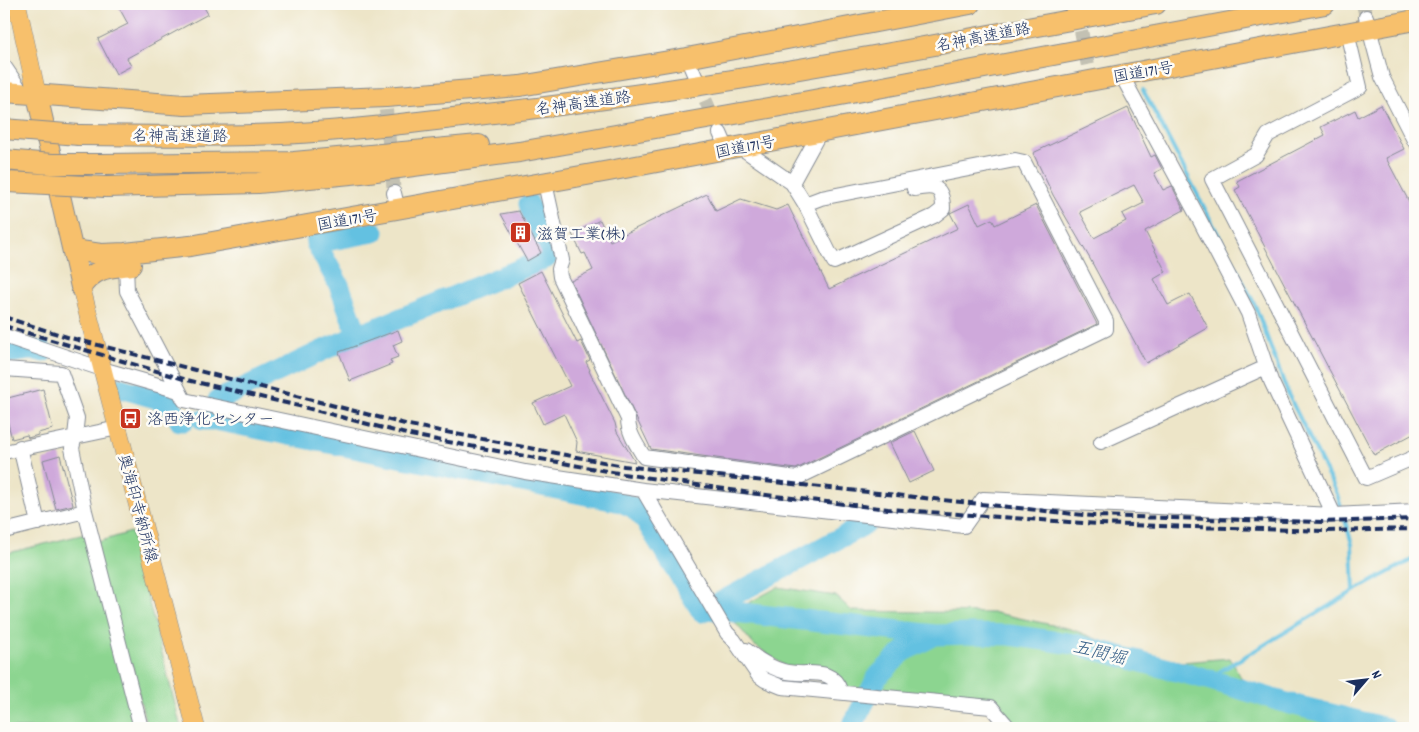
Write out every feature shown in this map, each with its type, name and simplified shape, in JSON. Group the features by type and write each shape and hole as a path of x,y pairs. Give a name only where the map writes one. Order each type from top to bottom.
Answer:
{"highway":[{"path":"81,287 73,250 21,94 185,105 386,103 520,86 687,58 926,8 970,4"},
{"name":"名神高速道路","path":"4,130 79,135 170,136 282,134 411,123 520,111 672,90 837,63 1156,4"},
{"name":"名神高速道路","path":"6,182 106,187 258,183 424,166 519,152 803,102 1325,4"},
{"name":"国道171号","path":"73,250 101,254 125,254 190,246 268,232 396,201 549,198 729,143 820,132 1090,75 1122,76 1348,32 1366,23 1415,20"},
{"name":"名神高速道路","path":"4,160 52,164 156,165 304,162 533,140 648,126 803,102"},
{"path":"81,287 89,276 108,267 182,257 240,245 268,232"}],"main road":[{"path":"18,4 21,94"},
{"name":"奥海印寺納所線","path":"81,287 196,728"}],"street":[{"path":"1366,23 1382,77 1415,142"},
{"path":"1348,32 1360,87"},
{"path":"687,58 697,81"},
{"path":"4,66 21,94"},
{"path":"1122,76 1193,206 1248,313 1266,367 1294,433 1334,515"},
{"path":"1382,77 1268,135 1256,155 1212,179 1366,478 1415,457"},
{"path":"792,183 820,132"},
{"path":"729,143 792,183 805,204 834,262 934,216 943,209 943,199 938,190 930,186 823,205 805,204"},
{"path":"549,198 562,260 559,269 560,276 628,419 628,427 636,445 644,457 797,478 1106,329 1106,321 1024,162 1016,160 821,198 805,204"},
{"path":"126,265 127,291 184,400 525,472 643,490 964,526 983,499 1334,515 1415,511"},
{"path":"4,336 102,369 179,391"},
{"path":"1101,442 1266,367"},
{"path":"4,369 61,373 76,418 72,448 85,511 141,728"},
{"path":"4,452 118,428"},
{"path":"20,448 38,522"},
{"path":"643,490 718,617 758,675 771,684 782,687 991,707 1009,728"},
{"path":"4,531 85,511"}],"green space":[{"path":"131,532 181,728 147,728 132,665 126,659 135,728 4,728 4,554 85,534 98,542"},
{"path":"778,587 836,596 852,611 996,613 1071,629 1116,647 1182,662 1230,658 1243,681 1411,728 1018,728 993,702 848,689 826,668 785,666 754,645 728,614"}],"building":[{"path":"117,4 202,4 208,14 127,58 131,66 116,74 98,39 128,24"},
{"path":"1381,105 1404,149 1386,158 1415,213 1415,433 1374,455 1235,190 1240,187 1237,181 1325,135 1321,127 1355,110 1358,117"},
{"path":"1128,108 1151,157 1155,155 1162,169 1154,173 1163,190 1172,186 1184,210 1145,231 1166,272 1154,279 1168,305 1190,294 1208,328 1146,363 1053,195 1033,153","holes":["1134,185 1144,203 1122,214 1126,221 1094,238 1080,212"]},
{"path":"707,194 716,211 741,199 776,210 788,205 829,289 958,228 950,213 969,204 979,225 992,219 995,225 1036,205 1097,324 796,469 651,449 571,281 593,270 585,253 582,254 572,234 600,220 610,241"},
{"name":"滋賀工業(株)","path":"519,211 541,253 527,261 501,214"},
{"path":"541,271 577,343 581,341 590,360 586,362 589,371 615,423 617,432 635,462 576,451 577,442 564,414 543,424 533,403 570,386 518,283"},
{"path":"398,330 402,341 393,345 398,357 390,360 392,364 350,381 339,352"},
{"path":"43,389 53,429 28,438 27,435 12,439 4,408 4,399"},
{"path":"915,431 934,471 909,483 890,443"},
{"path":"60,455 73,505 56,509 43,460"}],"waterway":[{"path":"1143,90 1255,305 1288,394 1337,494 1352,544 1354,591"},
{"path":"218,400 328,348 547,258 529,204"},
{"path":"358,336 339,285 316,243 374,232"},
{"path":"4,352 28,350 43,352"},
{"path":"120,388 169,402 180,421 184,421"},
{"path":"203,420 215,420 621,502 634,508 645,520 702,612 866,524"},
{"path":"1207,679 1354,591 1415,558"},
{"path":"708,609 935,635"},
{"name":"五間堀","path":"851,728 878,676 903,652 935,635 970,634 1009,635 1074,644 1207,679 1287,703 1386,728"}],"tunnel":[{"path":"1363,4 1366,17"},
{"path":"1077,10 1089,71"},
{"path":"697,81 716,124"},
{"path":"386,110 394,193"}],"railway":[{"path":"4,317 67,337 409,425 624,466 1093,516 1323,522 1415,519"},
{"path":"4,326 187,380 299,406 410,435 623,474 758,494 888,509 1097,524 1325,531 1415,529"}],"place":[{"name":"滋賀工業(株)","path":"521,233"},
{"name":"洛西浄化センター","path":"131,418"}]}
